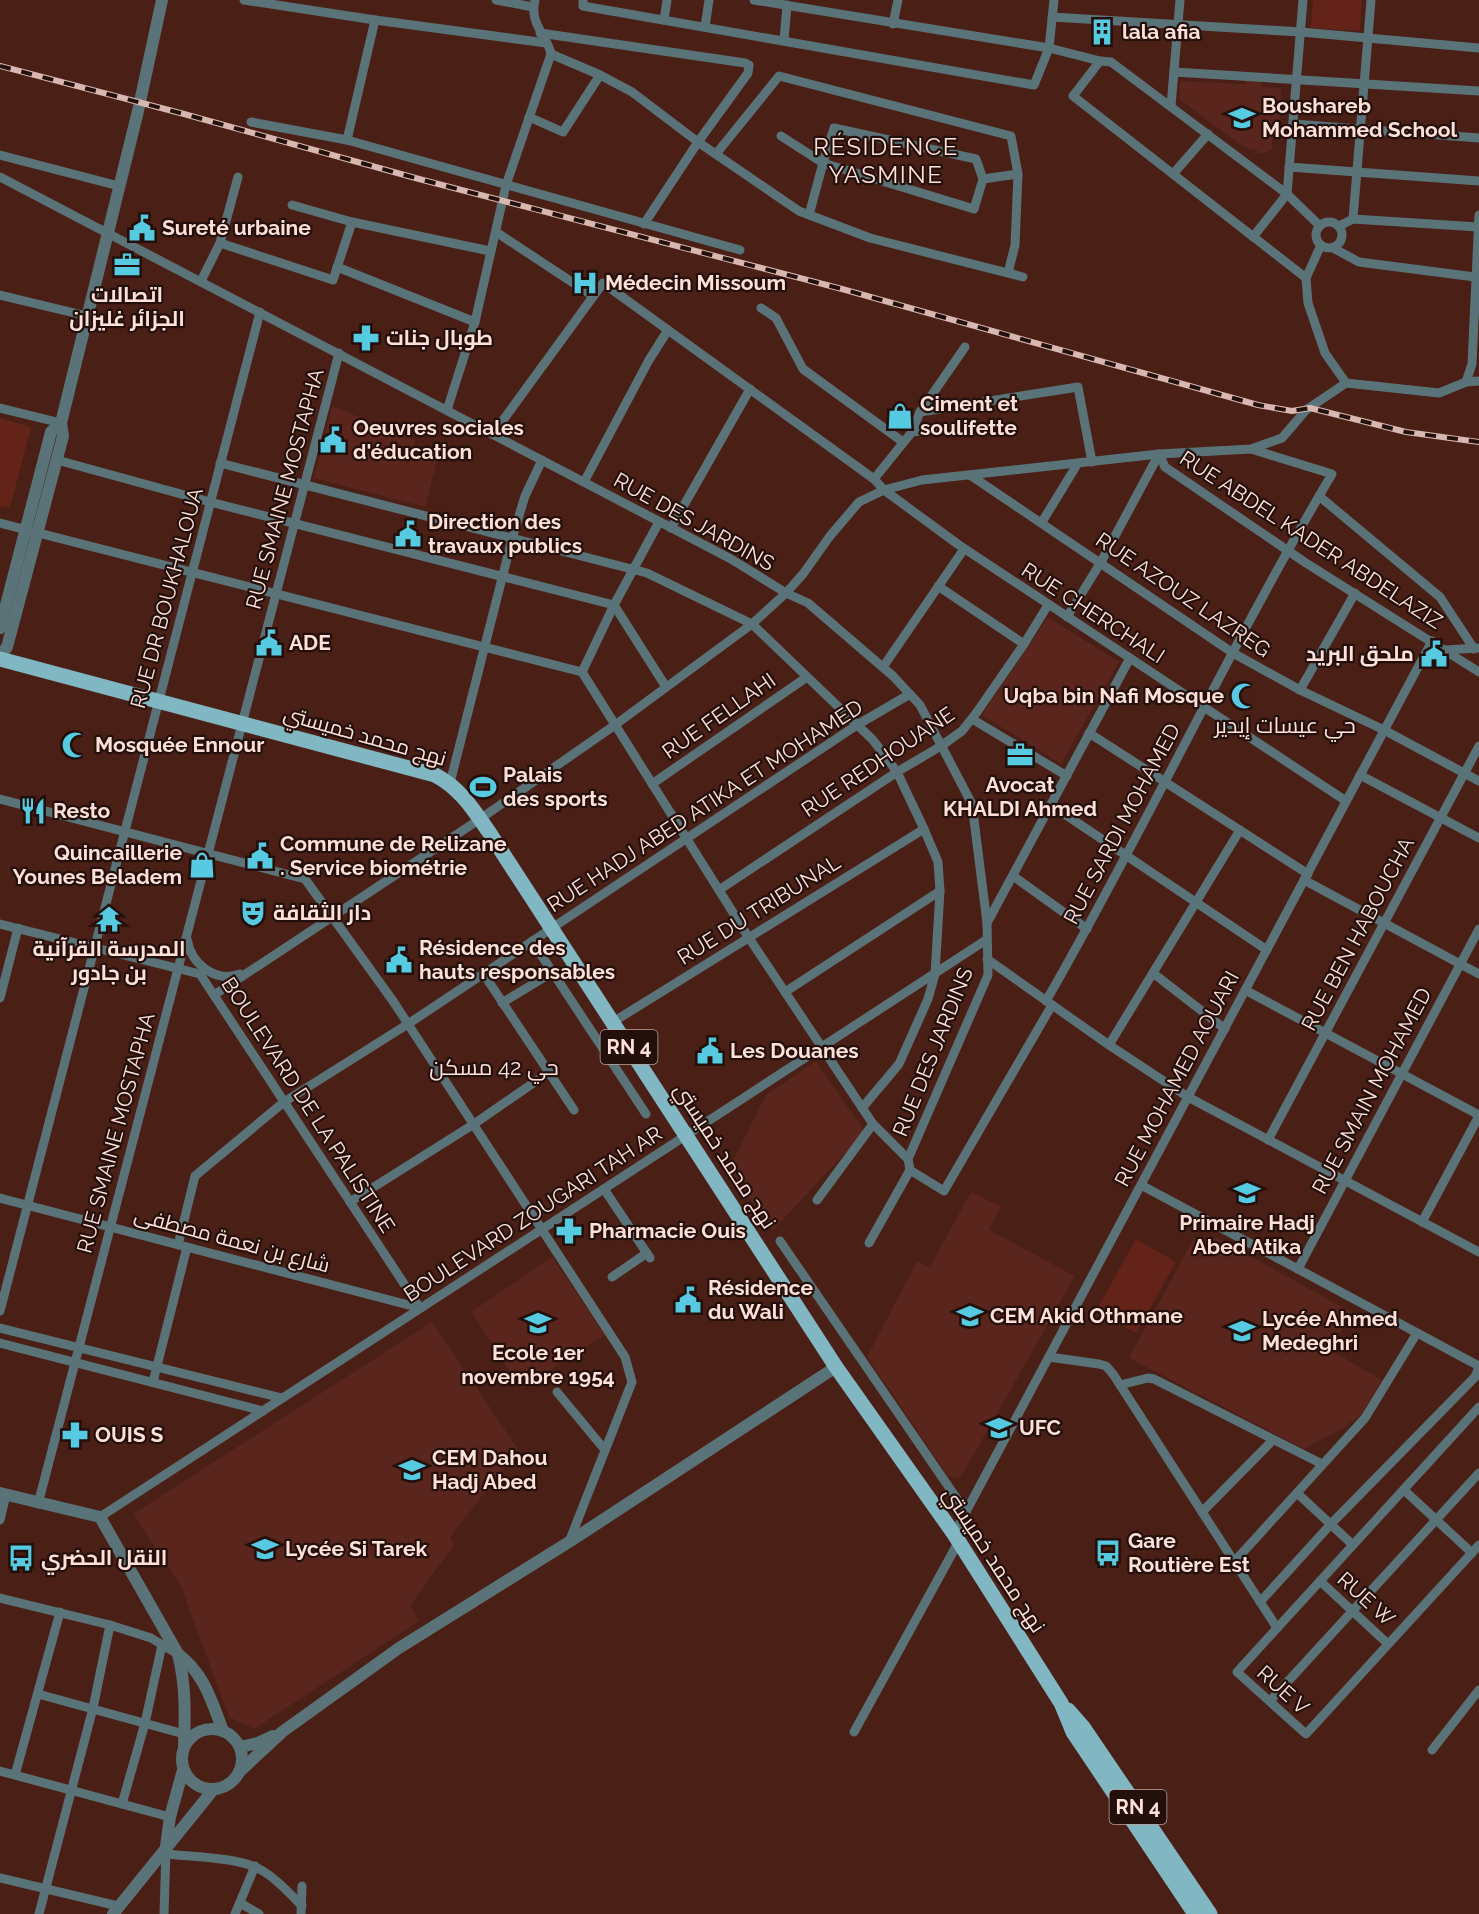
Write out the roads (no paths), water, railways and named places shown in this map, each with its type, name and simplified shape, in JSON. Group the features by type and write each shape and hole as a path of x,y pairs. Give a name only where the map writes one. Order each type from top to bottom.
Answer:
{"main road":[{"name":"نهج محمد خميستي","path":"0,658 435,775 450,783 462,794 552,928 836,1367 956,1538 1061,1703"},
{"name":"RN 4","path":"1061,1703 1073,1732 1195,1914"},
{"name":"RN 4","path":"1061,1703 1083,1727 1210,1914"}],"street":[{"path":"0,658 7,647 63,436 61,423 162,0"},
{"path":"244,0 546,43"},
{"path":"447,410 474,322 506,185 551,54 550,47 536,25 534,4 496,0"},
{"path":"584,0 583,6 1034,85 1049,48 1054,0"},
{"path":"664,20 667,0"},
{"path":"705,27 709,0"},
{"path":"754,0 1049,48 1100,62 1111,62 1287,194 1320,226"},
{"path":"822,12 823,0"},
{"path":"893,24 898,0"},
{"path":"1171,106 1180,0"},
{"path":"1253,237 1287,194 1303,0"},
{"path":"1353,219 1371,0"},
{"path":"783,40 787,6"},
{"path":"1052,17 1301,32 1479,48"},
{"path":"347,140 375,20"},
{"path":"540,33 745,63 750,69 644,224"},
{"path":"551,54 632,92 698,142 799,211 870,238 1023,278"},
{"path":"1100,62 1073,96 1306,278"},
{"path":"1174,72 1479,91"},
{"path":"529,117 563,132 600,75"},
{"path":"716,154 779,76 1011,136 1018,174 1015,245 1008,273"},
{"path":"251,122 347,140 740,250"},
{"path":"1293,124 1479,138"},
{"path":"781,136 823,164 974,209 983,179 976,159 834,128 823,164 809,215"},
{"path":"1173,174 1208,134"},
{"path":"0,154 119,186"},
{"path":"1289,167 1358,170 1479,181"},
{"path":"983,179 1018,174"},
{"name":"RUE DES JARDINS","path":"0,177 731,559 786,594 807,603 883,667 910,694 920,705 972,804 987,923 988,975 908,1159"},
{"path":"201,281 220,243 238,177"},
{"path":"292,206 352,222 490,251"},
{"path":"1466,382 1472,364 1479,215"},
{"path":"1475,277 1359,261 1333,248 1321,245 1316,238 1320,226 1327,222 1339,226 1353,219 1478,227"},
{"path":"220,243 333,280 352,222"},
{"path":"1333,248 1342,239 1339,226"},
{"path":"493,434 593,296 496,232"},
{"path":"1321,245 1306,278 1308,303 1325,353 1346,383"},
{"path":"337,267 474,322"},
{"name":"RUE CHERCHALI","path":"593,296 603,284 874,479 884,490 964,549 1346,801"},
{"path":"0,295 87,316"},
{"path":"760,308 776,318 803,369 903,442"},
{"name":"RUE DR BOUKHALOUA","path":"0,1311 260,312"},
{"path":"584,482 668,330"},
{"path":"874,479 912,432 920,412 965,347"},
{"name":"RUE SMAINE MOSTAPHA","path":"38,1504 339,353"},
{"path":"214,995 480,819 615,725 752,624 786,594 859,502 884,490 922,480 1159,454 1251,449 1282,438 1306,410 1346,383 1439,393 1466,382 1479,381"},
{"path":"920,412 1078,387 1092,462"},
{"path":"671,528 750,389"},
{"path":"0,408 61,423"},
{"path":"0,628 51,432 61,423"},
{"path":"912,432 960,426"},
{"name":"RUE SARDI MOHAMED","path":"910,1170 944,1191 1049,1003 1287,550 1332,474 1251,449"},
{"path":"1067,617 1101,562 1159,454"},
{"name":"RUE ABDEL KADER ABDELAZIZ","path":"1159,454 1165,467 1287,550 1479,672"},
{"path":"57,460 210,502 614,605 666,687"},
{"path":"450,783 502,576 525,496 542,460"},
{"path":"220,463 647,573 752,624 873,740 897,771 924,829 938,862 940,891 934,974 928,999 899,1064 862,1108"},
{"path":"1041,522 1078,463"},
{"name":"RUE AZOUZ LAZREG","path":"970,475 1233,653 1300,690 1384,730 1479,781"},
{"path":"1319,496 1440,597 1477,648"},
{"path":"0,522 582,672 749,938 862,1108 873,1124 908,1159 910,1170 869,1243"},
{"path":"582,672 614,605 659,522"},
{"path":"883,667 964,549"},
{"path":"938,586 1024,644"},
{"path":"1300,690 1355,593"},
{"name":"RUE REDHOUANE","path":"719,890 897,771 962,731 1024,644 1048,604"},
{"name":"RUE MOHAMED AOUARI","path":"854,1732 956,1538 966,1512 1432,641"},
{"path":"1445,650 1477,648"},
{"path":"987,923 1130,658"},
{"name":"RUE FELLAHI","path":"652,784 807,677"},
{"name":"RUE HADJ ABED ATIKA ET MOHAMED","path":"153,1382 183,1246 195,1176 284,1102 408,1024 857,724 910,694"},
{"path":"972,719 1067,776"},
{"path":"1089,733 1240,830 1306,877 1384,923 1479,974"},
{"name":"RUE BEN HABOUCHA","path":"1268,1140 1479,746"},
{"path":"1360,775 1479,838"},
{"path":"0,799 305,879 408,1024 625,1356 632,1382 569,1542"},
{"path":"1051,805 1267,950"},
{"name":"RUE DU TRIBUNAL","path":"613,1022 924,829"},
{"path":"1108,1045 1240,830"},
{"path":"1013,876 1088,929"},
{"path":"785,992 940,891"},
{"name":"BOULEVARD DE LA PALISTINE","path":"0,924 200,974 420,1308"},
{"path":"0,998 18,928"},
{"name":"RUE SMAIN MOHAMED","path":"1298,1269 1479,929"},
{"path":"186,934 189,949 196,962 207,971 229,976 250,970"},
{"name":"BOULEVARD ZOUGARI TAH AR","path":"100,1517 986,940"},
{"path":"532,941 646,1114"},
{"path":"987,959 1108,1045 1188,1097 1479,1252"},
{"path":"502,1003 553,972"},
{"path":"1153,972 1224,1029"},
{"path":"483,973 574,1110"},
{"path":"1245,990 1479,1115 1422,1222"},
{"path":"350,1202 474,1124 549,1072"},
{"path":"817,1200 873,1124"},
{"path":"1142,1185 1479,1366 1477,1380 1331,1524 1260,1602"},
{"path":"604,1189 649,1256 612,1277"},
{"name":"شارع بن نعمة مصطفى","path":"0,1198 420,1308"},
{"path":"780,1241 966,1512"},
{"path":"0,1328 282,1398"},
{"path":"1234,1562 1365,1418 1417,1333"},
{"path":"0,1343 262,1411"},
{"path":"1049,1357 1099,1364 1106,1366 1113,1374 1277,1628 1479,1407"},
{"path":"1464,1358 1477,1380"},
{"path":"0,1520 3,1494 100,1517 178,1654 183,1673 185,1698 184,1747 181,1762 183,1770 195,1785 213,1790 227,1786 282,1732 399,1648 569,1542 836,1367"},
{"path":"1120,1385 1148,1378 1155,1379 1322,1464"},
{"path":"557,1392 605,1450"},
{"path":"1202,1512 1273,1440"},
{"path":"1270,1701 1479,1473"},
{"path":"1404,1490 1472,1553"},
{"path":"1297,1492 1353,1545"},
{"path":"1388,1644 1479,1545"},
{"name":"RUE W","path":"1320,1581 1388,1644"},
{"path":"0,1598 110,1624 151,1638 178,1654 204,1681 223,1731"},
{"path":"15,1775 60,1612"},
{"path":"39,1914 93,1708 110,1624"},
{"name":"RUE V","path":"1277,1628 1237,1672 1306,1734 1388,1644"},
{"path":"122,1804 145,1723 162,1645"},
{"path":"1432,1750 1479,1690"},
{"path":"38,1694 184,1734"},
{"path":"184,1747 189,1739 204,1730 223,1731 233,1737 240,1747 242,1760 239,1773"},
{"path":"240,1747 258,1743 282,1732"},
{"path":"164,1914 166,1850 170,1817 183,1770"},
{"path":"0,1771 170,1817"},
{"path":"0,1878 115,1910 213,1790"},
{"path":"166,1850 255,1866 269,1875 302,1910"},
{"path":"235,1914 255,1866"},
{"path":"302,1886 302,1910"},
{"path":"240,1904 260,1914"}],"railway":[{"path":"0,66 419,179 842,289 1258,405 1292,411 1310,408 1406,432 1479,442"}],"place":[{"name":"lala afia","path":"1102,32"},
{"name":"Boushareb Mohammed School","path":"1242,118"},
{"name":"Sureté urbaine","path":"142,228"},
{"name":"اتصالات الجزائر غليزان","path":"127,265"},
{"name":"Médecin Missoum","path":"585,283"},
{"name":"طوبال جنات","path":"366,338"},
{"name":"Ciment et soulifette","path":"900,416"},
{"name":"Oeuvres sociales d'éducation","path":"333,440"},
{"name":"Direction des travaux publics","path":"408,534"},
{"name":"ADE","path":"269,643"},
{"name":"ملحق البريد","path":"1434,654"},
{"name":"Uqba bin Nafi Mosque","path":"1244,696"},
{"name":"Mosquée Ennour","path":"75,745"},
{"name":"Avocat KHALDI Ahmed","path":"1020,755"},
{"name":"Palais des sports","path":"483,787"},
{"name":"Resto","path":"33,811"},
{"name":"Commune de Relizane . Service biométrie","path":"260,856"},
{"name":"Quincaillerie Younes Beladem","path":"202,865"},
{"name":"دار الثقافة","path":"253,913"},
{"name":"المدرسة القرآنية بن جادور","path":"109,919"},
{"name":"Résidence des hauts responsables","path":"399,960"},
{"name":"Les Douanes","path":"710,1051"},
{"name":"Primaire Hadj Abed Atika","path":"1247,1193"},
{"name":"Pharmacie Ouis","path":"569,1231"},
{"name":"Résidence du Wali","path":"688,1300"},
{"name":"CEM Akid Othmane","path":"970,1316"},
{"name":"Ecole 1er novembre 1954","path":"538,1323"},
{"name":"Lycée Ahmed Medeghri","path":"1242,1331"},
{"name":"UFC","path":"999,1428"},
{"name":"OUIS S","path":"75,1435"},
{"name":"CEM Dahou Hadj Abed","path":"412,1470"},
{"name":"Lycée Si Tarek","path":"265,1549"},
{"name":"Gare Routière Est","path":"1108,1553"},
{"name":"النقل الحضري","path":"21,1558"}],"district":[{"name":"RÉSIDENCE YASMINE","path":"886,161"},
{"name":"حي عيسات إيدير","path":"1285,725"},
{"name":"حي 42 مسكن","path":"494,1067"}]}
